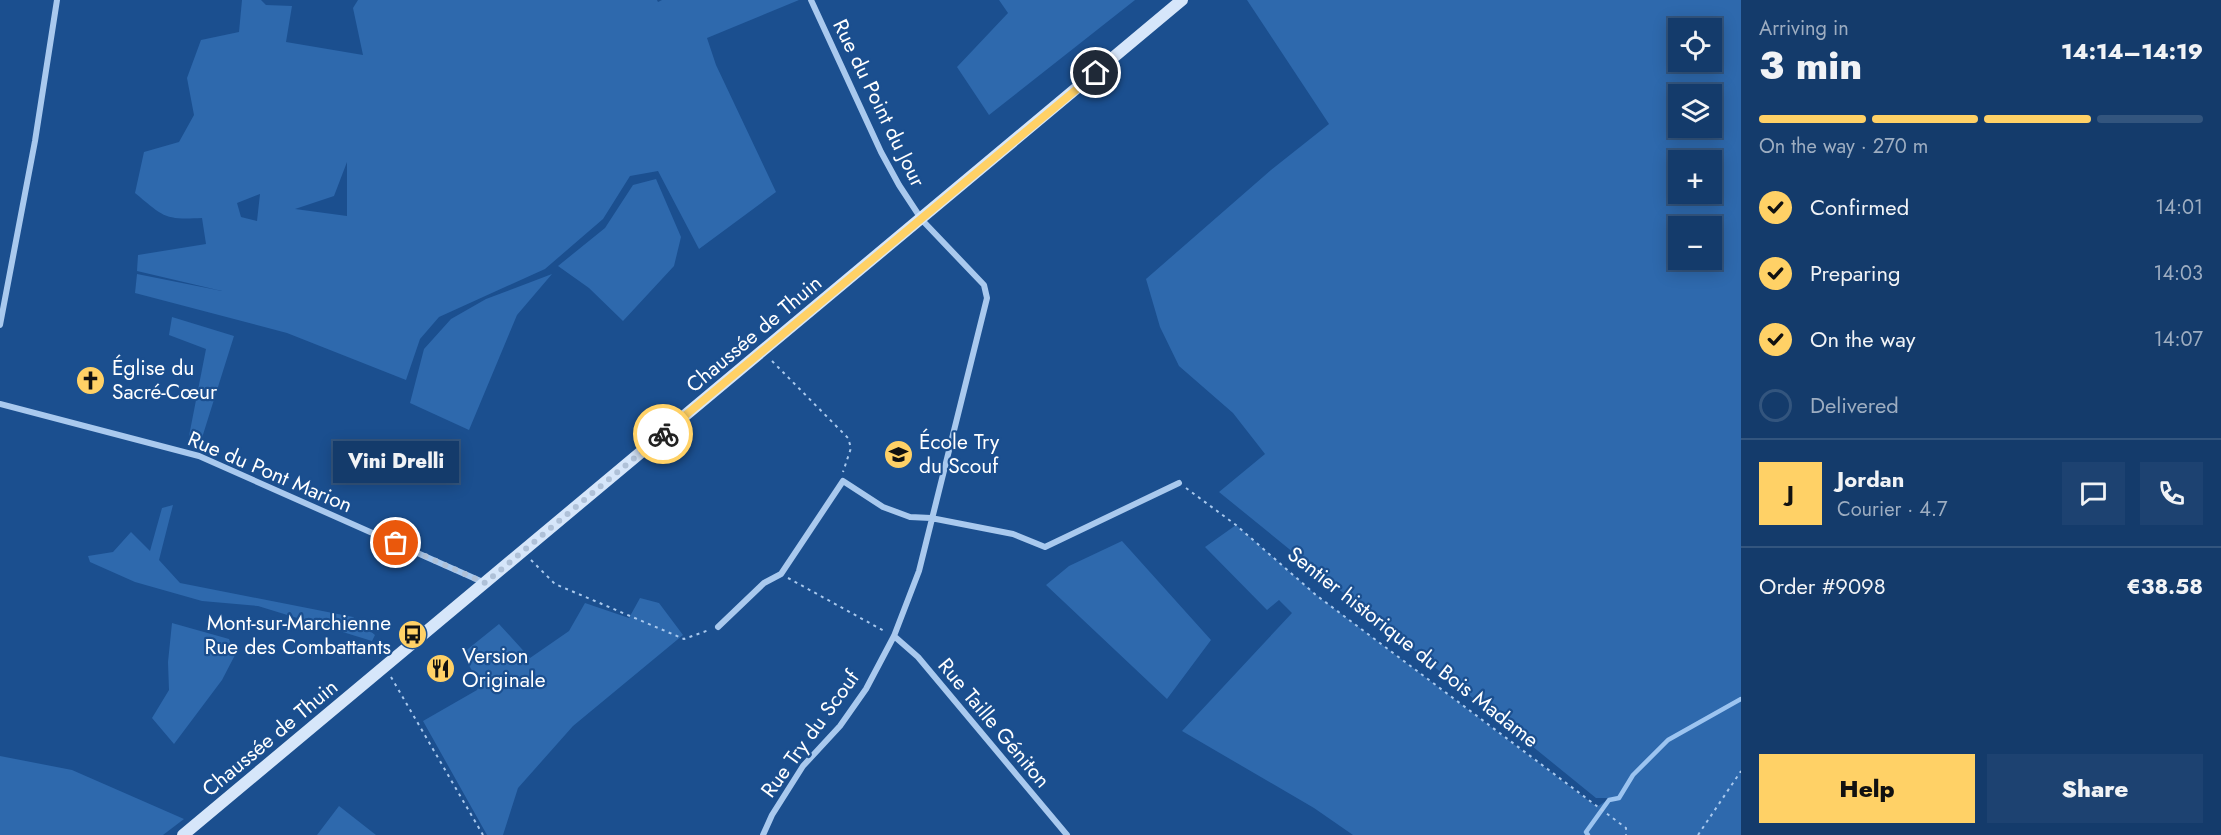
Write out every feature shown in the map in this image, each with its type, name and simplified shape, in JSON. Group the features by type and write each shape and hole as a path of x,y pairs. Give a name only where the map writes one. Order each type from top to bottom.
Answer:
{"main road":[{"name":"Chaussée de Thuin","path":"183,835 1182,0"}],"street":[{"path":"0,325 35,141 57,0"},
{"name":"Rue du Point du Jour","path":"811,0 881,152 921,220"},
{"name":"Rue Try du Scouf","path":"763,835 772,815 803,766 840,726 866,689 894,636 919,572 987,298 984,285 921,220"},
{"name":"Rue du Pont Marion","path":"0,404 199,456 485,583"},
{"path":"718,627 764,583 781,574 843,481 883,507 910,518 932,518 1013,534 1046,547 1179,483"},
{"name":"Rue Taille Géniton","path":"894,636 918,657 1066,835"}],"path":[{"path":"762,352 851,443 843,469 843,481"},
{"name":"Sentier historique du Bois Madame","path":"1179,483 1236,525 1316,596 1626,828 1626,835"},
{"path":"523,551 555,584 684,639 718,627"},
{"path":"781,574 894,636"},
{"path":"385,667 483,835"},
{"path":"1698,835 1741,771"}],"shaded area":[{"path":"242,0 261,0 266,5 292,6 286,42 363,55 353,8 358,0 657,0 658,2 662,0 799,0 707,38 716,65 776,192 699,249 658,171 630,176 603,219 545,269 439,317 420,339 406,380 287,333 135,293 137,274 222,291 137,271 138,255 206,244 202,218 165,215 135,193 144,152 179,142 194,115 187,78 201,40 239,32","holes":["347,162 347,216 295,209 334,196","260,194 257,221 241,217 237,203"]},
{"path":"999,0 1135,0 989,115 957,67 1008,13"},
{"path":"1247,0 1741,0 1741,835 1353,835 1314,808 1182,731 1292,613 1279,600 1267,610 1205,547 1236,525 1316,595 1597,807 1610,798 1596,798 1219,492 1265,454 1233,413 1179,366 1160,327 1146,279 1271,170 1329,124"},
{"path":"656,179 681,237 674,266 623,321 589,288 558,266 605,228 633,185"},
{"path":"552,274 517,315 469,430 410,403 424,349 451,319 486,299"},
{"path":"172,317 234,336 201,441 189,436 206,349 169,335"},
{"path":"173,505 159,560 180,583 353,617 375,635 372,641 258,606 202,601 135,582 90,562 88,556 113,552 131,532 150,551 162,508"},
{"path":"1122,541 1211,640 1167,699 1046,585 1069,566"},
{"path":"640,598 659,603 683,635 573,726 518,788 503,835 487,835 423,721 477,690 479,685 463,653 499,624 530,658 569,631 585,603 629,618"},
{"path":"172,623 229,639 235,655 222,680 174,744 152,718 169,690 168,662"},
{"path":"0,756 72,770 184,819 163,835 0,835"},
{"path":"339,806 376,835 317,835"}],"waterway":[{"path":"1588,835 1586,832 1609,800 1619,798 1633,775 1668,740 1741,699"}],"way so far":[{"path":"396,543 485,583 663,434"}],"place":[{"name":"Église du Sacré-Cœur","path":"91,380"},
{"name":"École Try du Scouf","path":"898,454"},
{"name":"Vini Drelli","path":"396,543"},
{"name":"Mont-sur-Marchienne Rue des Combattants","path":"412,635"},
{"name":"Version Originale","path":"441,668"}],"route":[{"path":"663,434 1096,73"}]}
